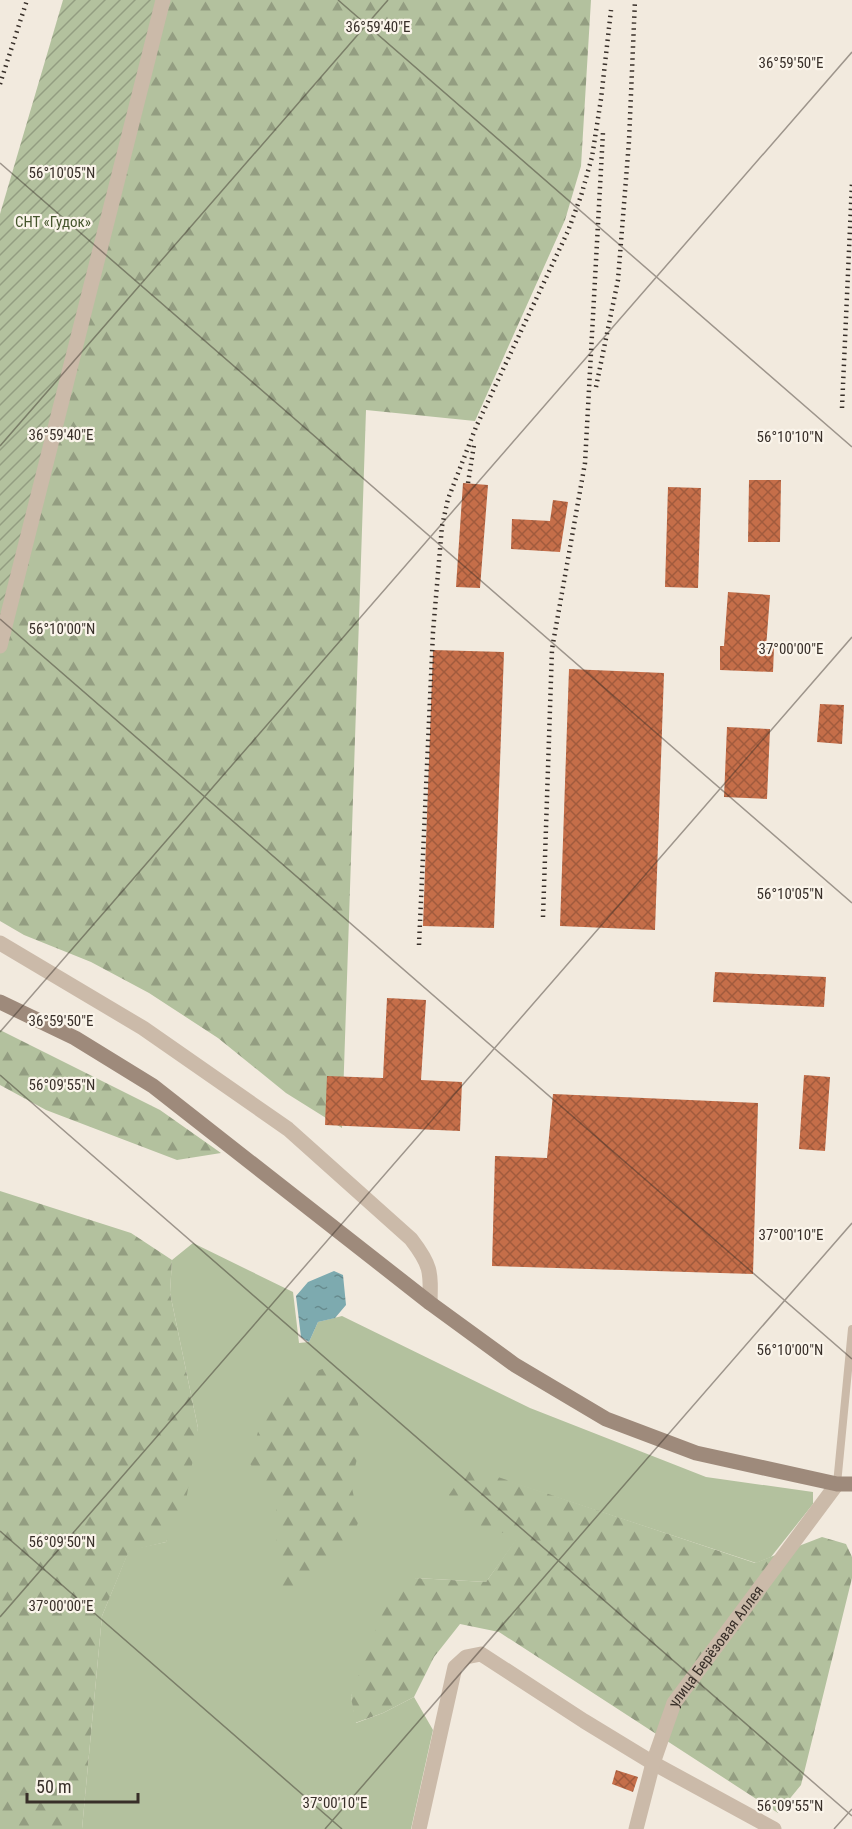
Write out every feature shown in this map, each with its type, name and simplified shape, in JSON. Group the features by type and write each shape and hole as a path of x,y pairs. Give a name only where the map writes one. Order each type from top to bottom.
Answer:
{"street":[{"path":"0,646 163,0"},
{"path":"0,944 143,1028 288,1129 411,1239 425,1257 431,1272 430,1303"},
{"path":"0,1002 75,1038 153,1086 430,1303 515,1365 606,1419 696,1454 844,1484"},
{"name":"улица Берёзовая Аллея","path":"636,1829 653,1763 674,1703 844,1484"},
{"path":"419,1829 455,1667 466,1657 481,1653 653,1763 774,1829"}],"lane":[{"path":"844,1484 852,1329"}],"green space":[{"name":"СНТ «Гудок»","path":"63,0 164,0 0,648 0,214"},
{"path":"164,0 591,0 581,166 565,220 475,421 366,410 342,1128 286,1093 218,1038 149,993 91,962 24,935 0,921 0,646"},
{"path":"0,1030 160,1110 221,1153 177,1160 46,1110 0,1085"},
{"path":"0,1191 131,1233 172,1260 170,1293 198,1428 186,1501 166,1542 129,1551 102,1616 82,1829 0,1829"},
{"path":"193,1243 293,1292 299,1343 309,1342 318,1322 342,1316 530,1408 706,1477 813,1492 813,1504 771,1557 756,1563 468,1468 520,1535 486,1582 416,1578 351,1696 356,1723 383,1713 414,1697 433,1730 411,1829 82,1829 102,1616 129,1550 166,1542 198,1428 170,1293 172,1260"},
{"path":"325,1368 356,1378 361,1442 351,1484 359,1519 350,1549 293,1596 281,1597 277,1567 276,1505 249,1462 261,1422 290,1381"},
{"path":"468,1467 755,1563 822,1537 846,1544 852,1557 852,1578 801,1785 778,1813 499,1632 460,1624 434,1657 414,1697 383,1713 355,1723 351,1696 391,1589 416,1578 486,1582 519,1535 459,1526 449,1495"}],"water":[{"path":"334,1271 343,1275 346,1305 335,1318 318,1322 309,1342 301,1337 296,1296 308,1282"}],"building":[{"path":"749,480 781,480 780,542 748,542"},
{"path":"463,483 488,485 480,588 456,587"},
{"path":"668,487 701,488 698,588 665,587"},
{"path":"553,500 568,502 560,552 511,549 512,519 550,521"},
{"path":"728,592 770,595 766,648 774,648 773,672 720,670 720,646 724,646"},
{"path":"433,650 504,652 494,928 423,926"},
{"path":"569,669 664,673 655,930 560,926"},
{"path":"820,704 844,705 842,744 817,742"},
{"path":"727,727 770,729 767,799 724,797"},
{"path":"715,972 826,977 824,1007 713,1002"},
{"path":"387,998 426,1000 421,1080 462,1082 460,1131 325,1125 327,1076 383,1078"},
{"path":"804,1075 830,1077 825,1151 799,1149"},
{"path":"553,1094 758,1103 753,1274 492,1266 495,1156 547,1158"},
{"path":"616,1770 638,1777 633,1792 612,1784"}],"railway":[{"path":"0,84 27,0"},
{"path":"596,387 618,280 629,141 635,0"},
{"path":"419,945 433,632 442,526 448,499 476,427 568,231 581,196 592,157 611,10"},
{"path":"543,917 552,649 585,463 603,132"},
{"path":"842,408 852,183"},
{"path":"468,483 474,445"}]}
